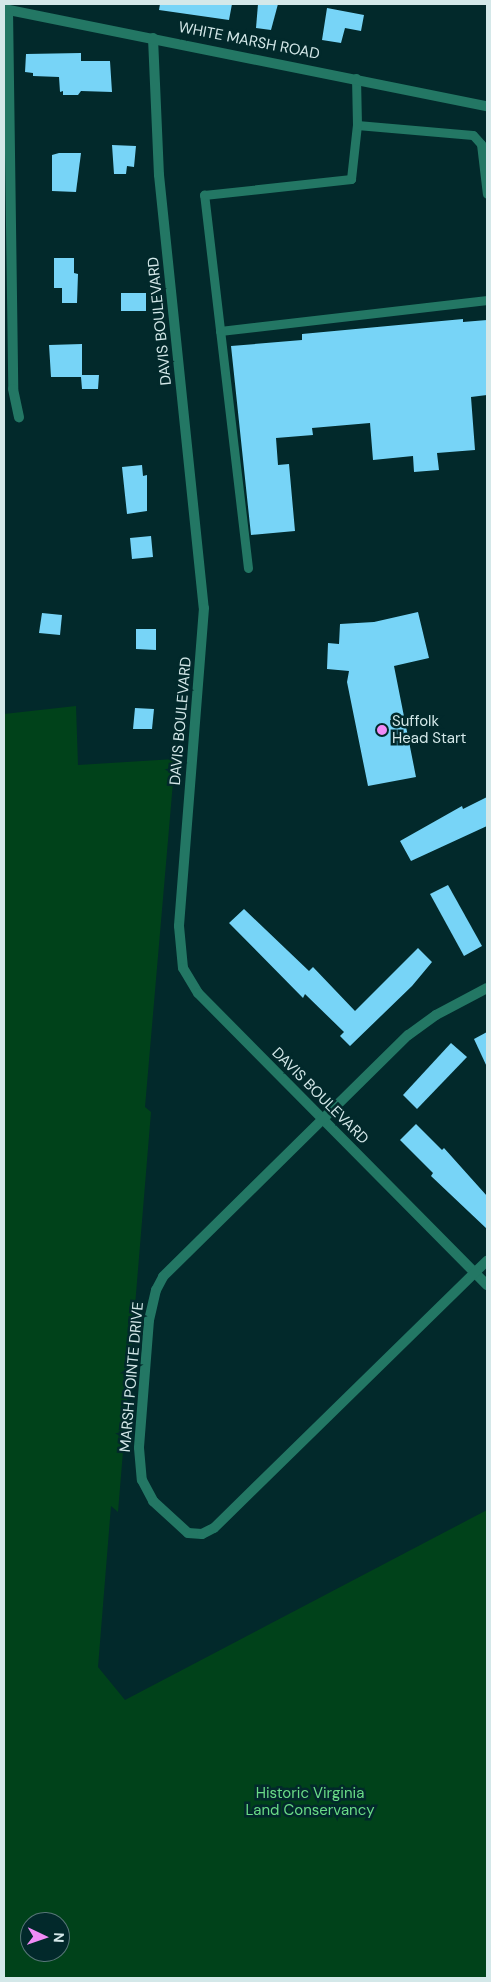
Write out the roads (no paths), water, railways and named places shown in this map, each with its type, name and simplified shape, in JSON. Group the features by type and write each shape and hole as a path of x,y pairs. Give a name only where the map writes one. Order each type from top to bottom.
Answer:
{"street":[{"name":"WHITE MARSH ROAD","path":"6,9 356,78 487,106"},
{"path":"6,9 13,389 19,417"},
{"name":"DAVIS BOULEVARD","path":"153,38 159,175 204,608 179,926 180,955 190,982 198,993 487,1285"},
{"path":"322,1120 422,1024 487,988"},
{"name":"MARSH POINTE DRIVE","path":"322,1120 173,1267 156,1290 149,1320 139,1459 146,1491 161,1510 188,1533 202,1534 214,1528 475,1272"},
{"path":"475,1272 487,1261"}],"lane":[{"path":"248,568 204,195 351,178 356,125 356,78"},
{"path":"356,125 473,134 481,144 487,194"},
{"path":"220,330 487,300"}],"place":[{"name":"Suffolk Head Start","path":"382,730"}],"park label":[{"name":"Historic Virginia Land Conservancy","path":"310,1802"}]}
